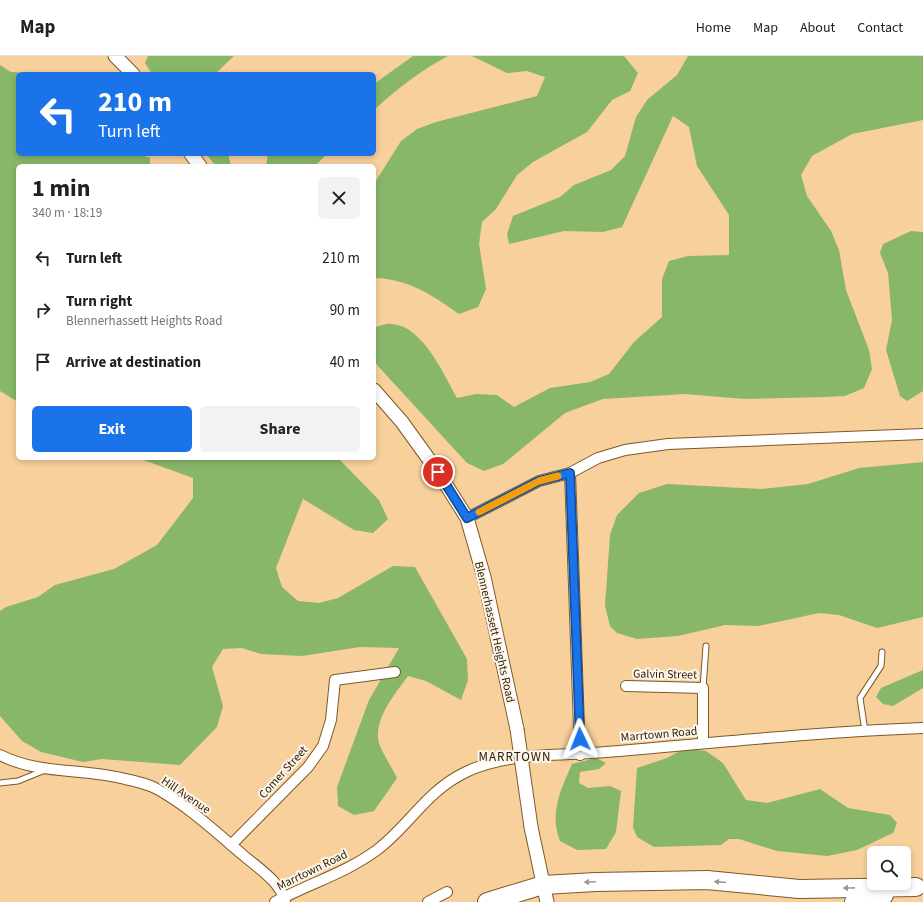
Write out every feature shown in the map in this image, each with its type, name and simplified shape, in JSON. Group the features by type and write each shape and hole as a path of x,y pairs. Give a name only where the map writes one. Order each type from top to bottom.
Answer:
{"highway":[{"path":"487,902 545,894 596,882 707,880 799,889 920,886"},
{"path":"854,902 920,886"}],"street":[{"path":"114,56 130,72"},
{"name":"Blennerhassett Heights Road","path":"376,392 402,422 438,472 467,518 484,577 517,729 531,827 545,894"},
{"path":"467,518 539,481 570,473 598,458 619,452 668,444 923,434"},
{"path":"570,473 580,755"},
{"name":"Comer Street","path":"231,845 308,767 323,746 330,720 335,680 396,672"},
{"name":"Galvin Street","path":"626,686 703,688"},
{"path":"703,688 703,743"},
{"name":"Marrtown Road","path":"275,902 285,899 341,873 378,849 441,786 466,772 502,760 580,755 780,736 923,728"},
{"name":"Hill Avenue","path":"0,755 16,763 46,769 123,778 156,788 192,814 271,879 285,899"},
{"path":"428,902 447,892"}],"lane":[{"path":"703,688 706,646"},
{"path":"865,731 860,698 881,666 882,652"},
{"path":"0,783 18,781 46,769"}],"green space":[{"path":"148,56 234,56 217,72 151,72 145,63"},
{"path":"413,56 448,56 409,81 376,108 376,83"},
{"path":"472,56 624,56 638,73 630,91 612,100 587,132 533,162 517,175 496,209 482,222 479,244 486,289 478,307 459,314 420,289 398,281 376,278 376,181 401,141 417,129 436,122 537,96 545,77 527,71 507,73"},
{"path":"688,56 923,56 923,120 852,134 812,156 801,175 807,196 831,231 839,250 846,290 869,350 872,369 864,388 845,396 826,397 745,399 685,394 603,399 565,413 503,464 484,471 467,463 377,365 376,327 385,324 392,324 403,327 413,333 423,342 431,353 457,398 476,394 497,395 514,407 550,388 590,382 609,374 634,342 662,317 662,279 669,261 688,256 729,255 729,215 697,166 689,127 673,116 622,227 603,232 564,231 509,244 507,234 513,216 560,197 574,185 611,170 625,156 636,117 647,100 677,75"},
{"path":"0,65 11,72 16,72 16,156 144,156 150,158 150,164 16,164 16,401 0,391"},
{"path":"208,156 228,156 230,164 214,164"},
{"path":"268,156 325,156 317,164 266,164"},
{"path":"911,231 923,232 923,391 907,401 900,396 886,350 892,320 888,273 880,253 883,244"},
{"path":"144,460 340,460 379,500 388,519 373,533 354,530 303,499 276,568 282,587 298,601 319,603 338,598 393,566 415,567 467,659 468,680 461,700 426,681 408,676 387,706 380,722 378,739 383,753 397,778 374,811 354,815 338,806 337,787 369,700 399,648 360,647 302,656 261,654 242,648 223,649 212,667 223,706 217,727 180,765 102,759 83,762 41,752 22,741 0,716 0,611 6,607 38,597 55,585 114,569 157,545 193,498 193,478"},
{"path":"923,462 923,617 877,628 839,615 819,613 758,626 725,625 678,636 637,639 617,633 610,626 605,606 610,535 617,515 639,493 667,484 761,489 808,484 859,468"},
{"path":"923,670 923,688 893,706 883,704 876,697 881,688"},
{"path":"685,748 706,751 723,763 746,800 767,803 820,789 848,808 890,815 897,823 893,833 857,850 827,856 777,851 739,839 729,839 721,845 654,847 637,837 633,827 637,768 667,758"},
{"path":"596,758 606,763 599,769 580,772 579,783 588,788 610,786 621,791 616,832 606,849 577,850 560,841 556,821 558,801 560,792 572,764"}],"slow traffic":[{"path":"479,512 539,481 558,476"}],"district":[{"name":"MARRTOWN","path":"515,756"}],"route":[{"path":"438,472 467,518 539,481 570,473 580,739"}]}
